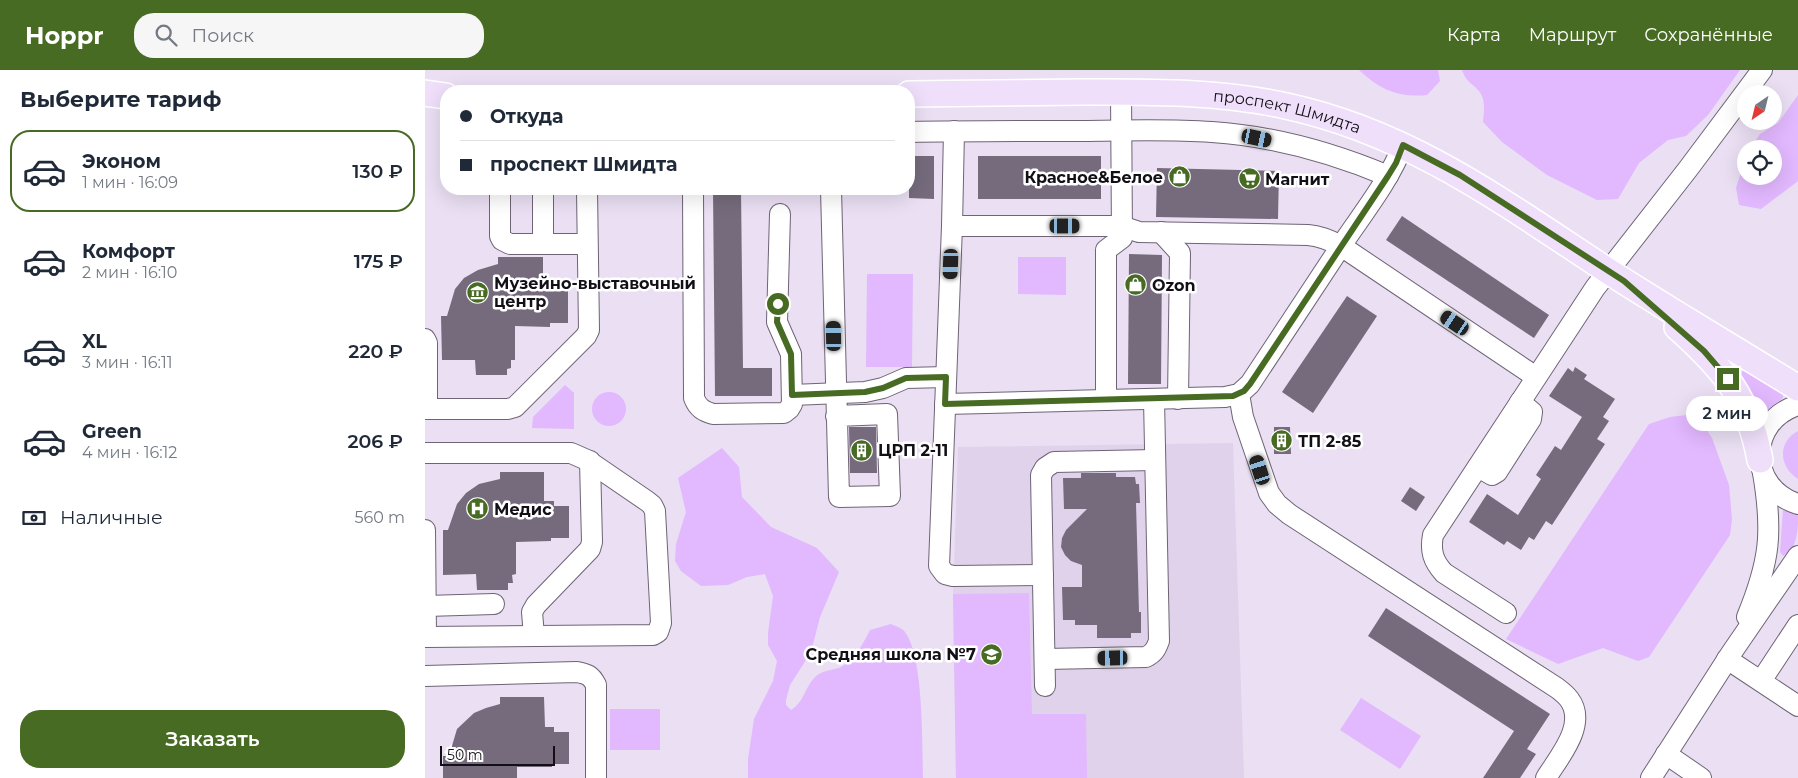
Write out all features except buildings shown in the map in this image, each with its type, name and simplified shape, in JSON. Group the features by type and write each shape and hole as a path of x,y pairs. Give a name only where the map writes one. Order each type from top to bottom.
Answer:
{"main road":[{"name":"проспект Шмидта","path":"915,94 1121,92 1235,98 1286,106 1351,124 1403,145 1468,180 1798,388"},
{"path":"425,93 440,95"},
{"path":"425,105 440,104"},
{"name":"проспект Шмидта","path":"1616,275 1704,351 1722,371 1734,387 1749,417 1757,441 1761,466"}],"street":[{"path":"1506,614 1444,573 1437,566 1431,547 1433,535 1536,378 1616,275 1688,169 1763,70"},
{"path":"1106,400 1107,250 1122,238 1121,92"},
{"path":"915,132 1122,130 1213,132 1257,138 1315,150 1362,165 1388,176"},
{"path":"954,132 939,566 945,574 950,576 1043,575"},
{"path":"945,404 1178,399 1225,397 1239,394 1250,384 1388,176 1396,163 1403,145"},
{"path":"500,195 500,236 502,240 510,244 587,244"},
{"path":"543,195 543,244"},
{"path":"425,339 427,343 426,409 508,409 515,407 586,336 589,330 587,195"},
{"path":"693,195 695,398 697,405 703,411 713,414 784,413 792,404 791,354 777,322 779,214"},
{"path":"831,195 835,393 839,497 890,496 887,414 836,416"},
{"path":"952,226 1121,226 1139,232 1319,236 1341,246 1536,378"},
{"path":"1161,232 1180,253 1178,399"},
{"path":"792,395 865,392 883,388 906,378 946,377"},
{"path":"1239,394 1243,417 1260,470 1269,493 1277,504 1289,514 1557,688 1569,699 1575,713 1575,728 1545,778"},
{"path":"1045,659 1146,658 1153,654 1156,649 1159,641 1155,399"},
{"path":"1729,655 1759,584 1767,555 1769,516 1761,466 1761,441 1770,423 1785,410 1798,405"},
{"path":"425,453 571,453 590,461 652,505 655,511 660,628 653,635 425,637 425,530"},
{"path":"1045,686 1041,475 1045,468 1054,462 1155,460"},
{"path":"534,636 532,612 535,605 590,549 592,542 590,461"},
{"path":"1761,466 1769,484 1777,493 1787,500 1798,504"},
{"path":"591,498 609,475"},
{"path":"1651,778 1729,655 1798,558"},
{"path":"426,606 494,604"},
{"path":"1761,681 1798,624"},
{"path":"1729,655 1761,681 1798,706"},
{"path":"425,676 577,672 587,674 592,678 595,685 596,778"},
{"path":"1666,754 1701,778"}],"shaded area":[{"path":"1359,70 1438,70 1440,81 1427,95 1399,94 1375,83"},
{"path":"1462,70 1740,70 1708,115 1686,136 1668,140 1639,163 1618,199 1597,200 1547,175 1502,142 1483,122 1483,98 1479,91 1467,80"},
{"path":"1798,95 1798,181 1761,209 1739,205 1737,185 1782,185 1782,140 1756,140 1760,134 1767,130 1783,130 1783,116"},
{"path":"1018,257 1066,257 1066,295 1018,294"},
{"path":"867,274 913,274 912,367 866,367"},
{"path":"1744,370 1748,370 1783,394 1783,398 1765,412 1761,411 1742,376"},
{"path":"565,385 574,393 574,429 532,428 533,417"},
{"path":"609,392 616,393 621,397 625,402 625,416 621,421 616,425 609,426 602,425 597,421 593,416 592,409 593,402 597,397 602,393"},
{"path":"1687,415 1702,423 1712,438 1729,485 1732,519 1730,535 1649,657 1638,661 1603,648 1558,664 1506,639 1649,424 1670,417"},
{"path":"1798,431 1798,479 1787,468 1783,455 1786,441"},
{"path":"1233,443 1244,778 956,778 953,594 958,447"},
{"path":"722,448 739,467 742,497 771,527 817,548 839,572 820,617 811,652 790,685 786,705 791,710 800,702 814,678 821,673 846,664 861,646 870,630 891,624 900,628 905,632 911,644 919,680 923,778 748,778 748,759 754,719 773,681 777,661 768,645 773,596 765,574 747,577 728,585 701,586 681,571 675,561 676,544 686,512 678,478"},
{"path":"1783,510 1798,514 1794,544 1792,549 1783,556 1780,552"},
{"name":"Средняя школа №7","path":"1029,593 1032,714 1086,714 1087,778 956,778 953,594"},
{"path":"1361,698 1421,736 1400,769 1340,730"},
{"path":"610,709 660,709 660,750 610,750"}],"place":[{"name":"Красное&Белое","path":"1179,177"},
{"name":"Магнит","path":"1249,179"},
{"name":"Ozon","path":"1136,285"},
{"name":"Музейно-выставочный центр","path":"478,292"},
{"name":"ТП 2-85","path":"1282,441"},
{"name":"ЦРП 2-11","path":"862,450"},
{"name":"Медис","path":"478,509"},
{"name":"Средняя школа №7","path":"992,654"}],"route":[{"path":"778,304 777,322 791,354 792,395 865,392 883,388 906,378 946,377 945,404 1233,396 1244,391 1250,384 1388,176 1396,163 1403,145 1460,175 1624,281 1704,351 1728,379"}]}
